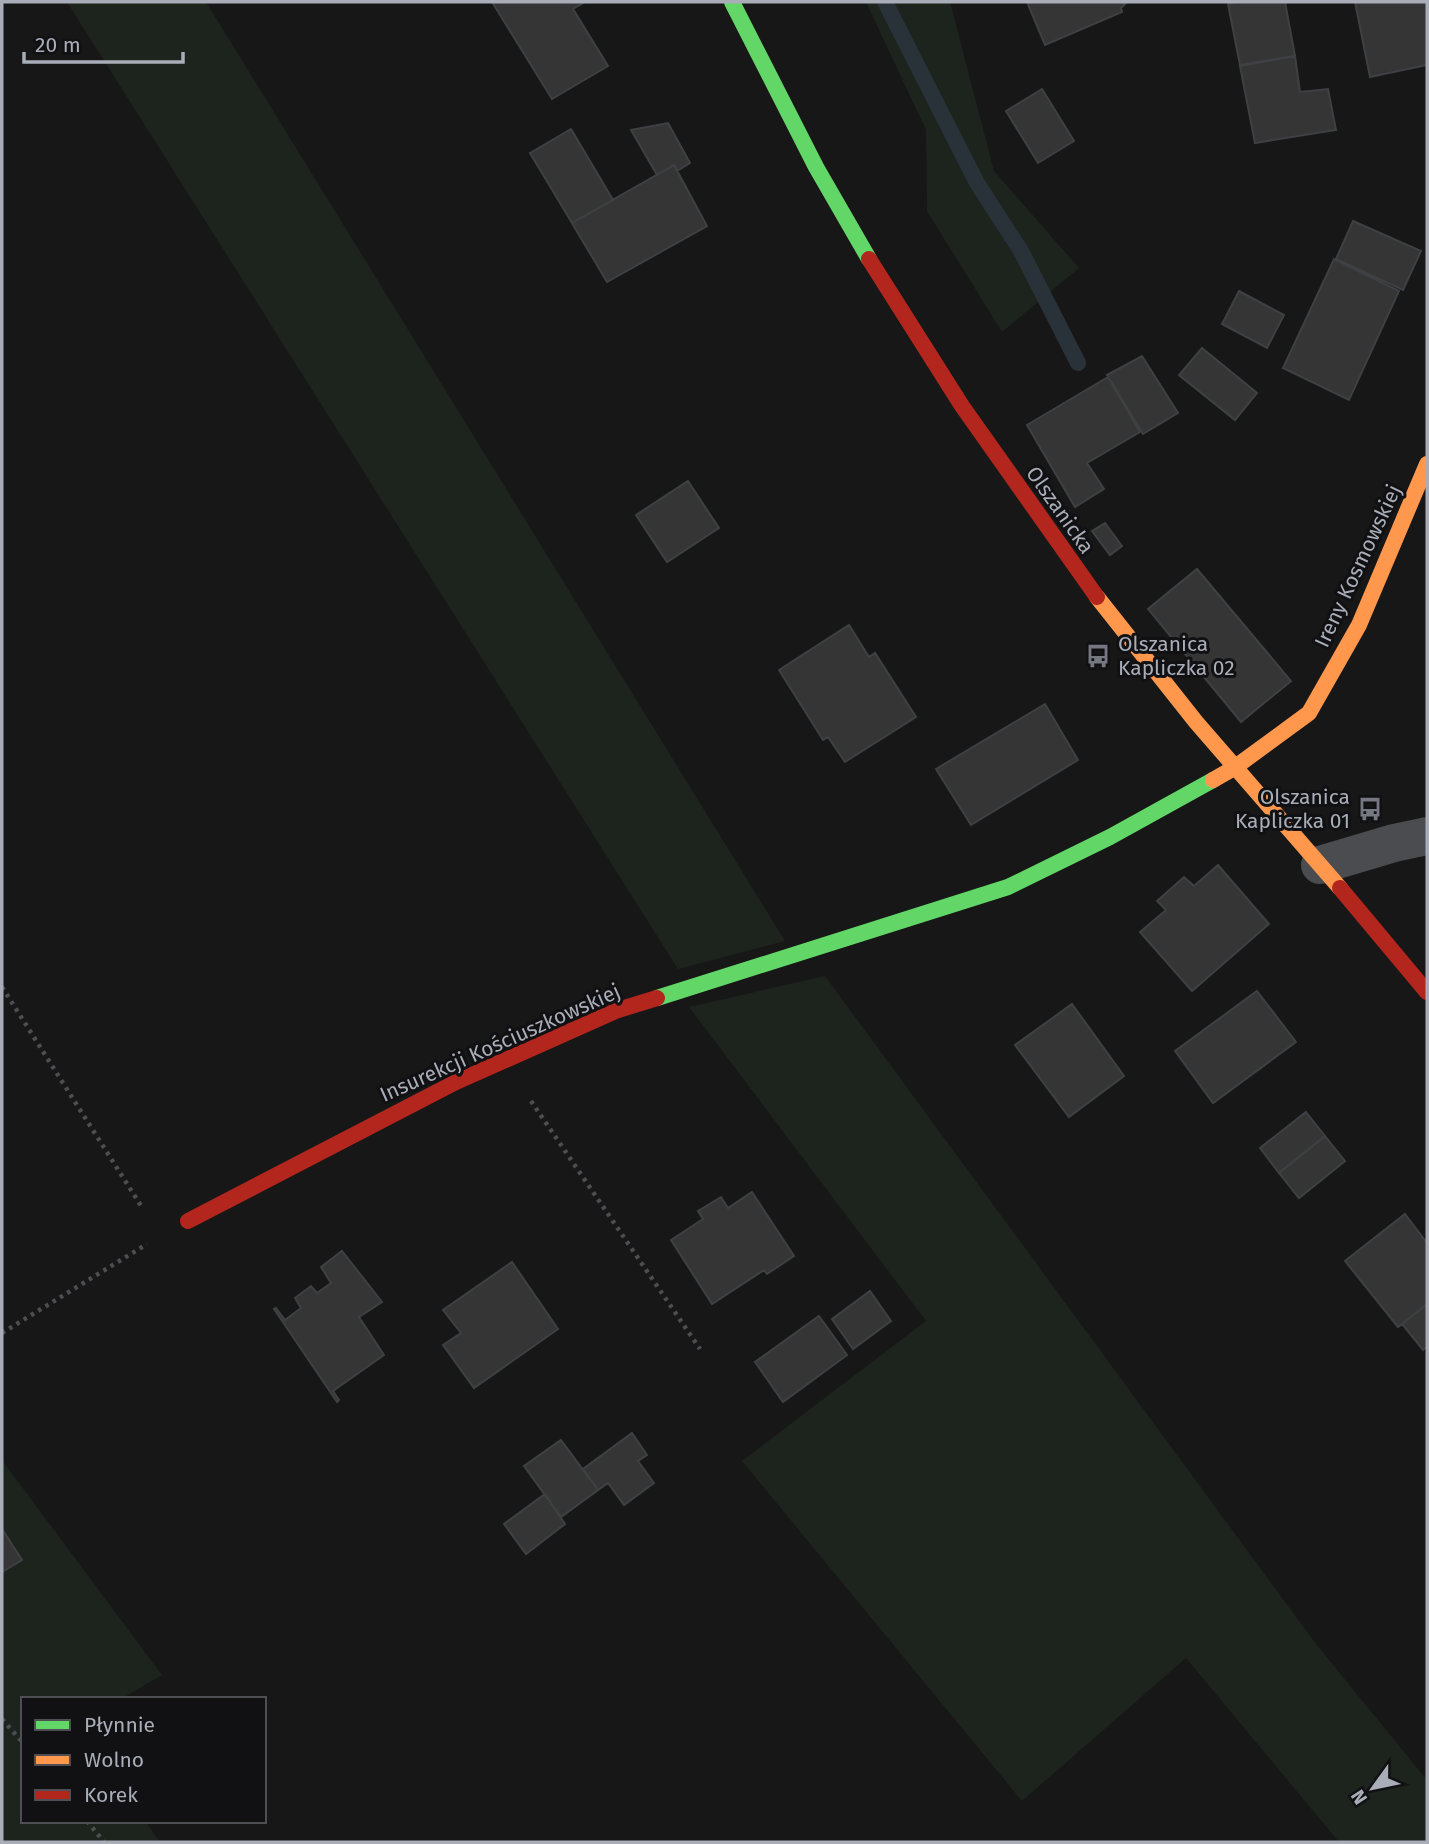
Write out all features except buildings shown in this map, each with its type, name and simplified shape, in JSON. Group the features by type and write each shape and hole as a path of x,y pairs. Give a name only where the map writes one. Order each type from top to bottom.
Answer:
{"street":[{"name":"Olszanicka","path":"732,2 837,204 922,348 1046,528 1125,634 1234,768 1427,992"},
{"name":"Ireny Kosmowskiej","path":"1234,768 1309,713 1359,625 1427,464"},
{"name":"Insurekcji Kościuszkowskiej","path":"188,1221 325,1148 503,1061 618,1010 1008,887 1110,837 1234,768"},
{"path":"1320,865 1427,836"}],"path":[{"path":"2,987 160,1236"},
{"path":"503,1061 700,1349"},
{"path":"2,1333 188,1221"},
{"path":"2,1719 21,1742"},
{"path":"89,1823 104,1842"}],"shaded area":[{"path":"67,2 206,2 785,941 678,969"},
{"path":"866,2 950,2 994,171 1079,268 1002,332 927,211 926,130"},
{"path":"825,976 1316,1644 1427,1780 1427,1842 1339,1842 1186,1658 1022,1801 742,1461 926,1321 689,1007"},
{"path":"2,1460 162,1675 124,1697 21,1697 21,1823 146,1823 160,1842 2,1842"}],"waterway":[{"path":"885,2 977,183 1021,251 1078,363"}],"traffic: fast":[{"path":"732,2 816,167 869,259"},
{"path":"657,998 1008,887 1110,837 1213,780"}],"traffic: slow":[{"path":"1213,780 1234,768 1309,713 1359,625 1427,464"},
{"path":"1097,597 1196,722 1340,888"}],"traffic: jam":[{"path":"869,259 962,406 1097,597"},
{"path":"1340,888 1427,992"},
{"path":"188,1221 456,1082 618,1010 657,998"}],"place":[{"name":"Olszanica Kapliczka 02","path":"1098,656"},
{"name":"Olszanica Kapliczka 01","path":"1370,809"}]}
